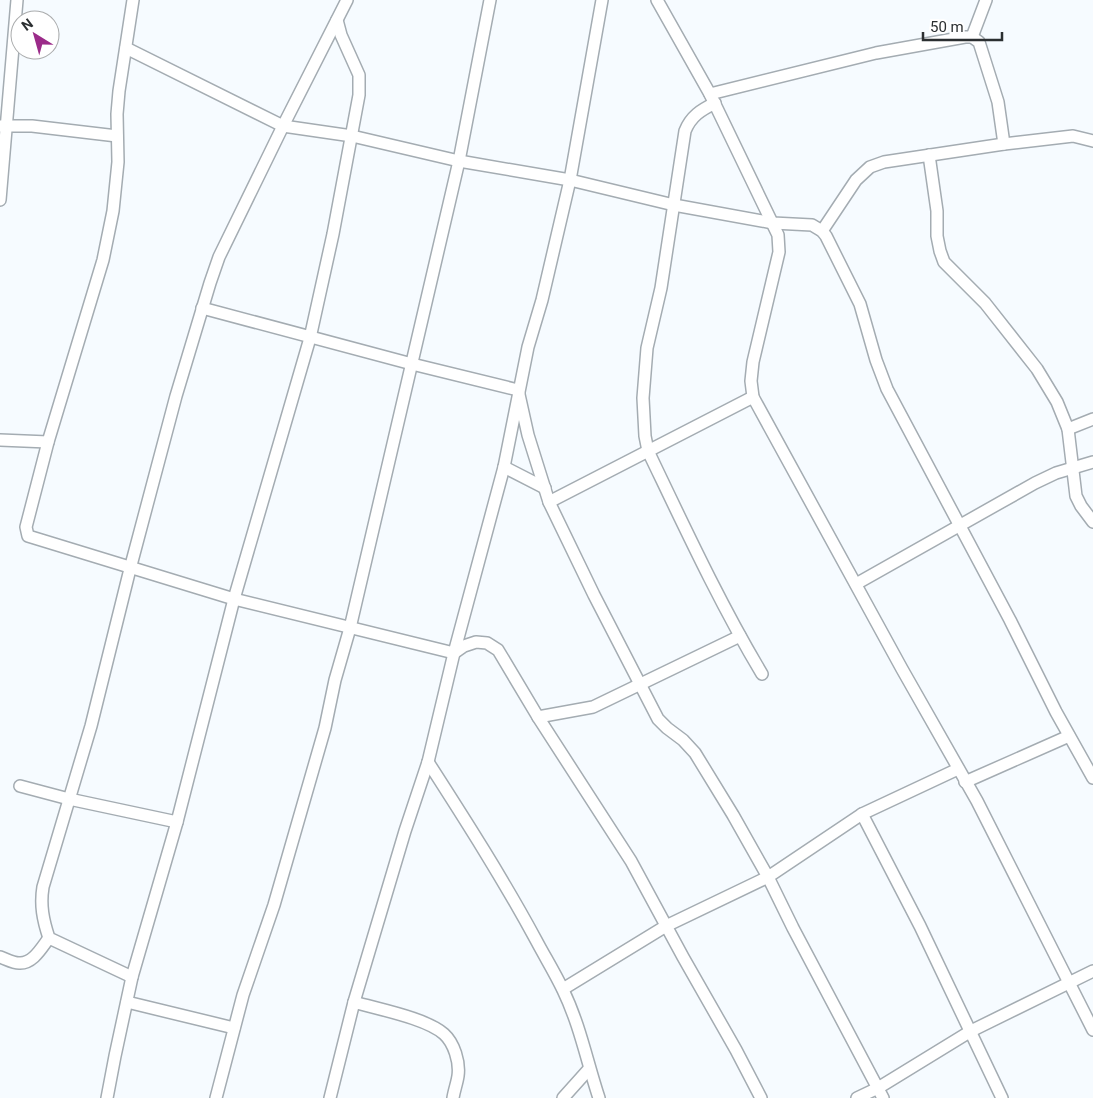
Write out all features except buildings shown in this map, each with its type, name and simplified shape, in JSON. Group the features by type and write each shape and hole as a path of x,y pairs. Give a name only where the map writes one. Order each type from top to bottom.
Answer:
{"street":[{"path":"0,200 3,126 17,0"},
{"path":"133,0 119,91 117,114 118,162 113,211 103,260 48,442 26,527 28,536 234,600 454,653 464,646 476,642 487,643 498,650 538,717 631,861 761,1098"},
{"path":"132,977 49,938 42,917 40,901 43,887 91,726 130,569 202,308 219,257 347,0"},
{"path":"216,1098 234,1028 274,905 326,728 335,680 350,628 459,161 490,0"},
{"path":"330,1098 354,1002 405,831 428,762 454,653 504,467 518,390 570,180 602,0"},
{"path":"657,0 712,98 778,235 779,252 753,362 751,381 753,397 977,801 1093,1030"},
{"path":"972,37 986,0"},
{"path":"107,1098 132,977 177,822 234,600 310,338 359,95 359,75 341,35 337,20"},
{"path":"762,674 740,636 648,451 645,436 643,398 647,348 661,288 685,131 689,121 712,98 876,53 972,37 979,42 998,102 1004,144"},
{"path":"126,48 283,126 352,136 459,161 570,180 674,205 773,223 812,225 822,231 860,304 876,360 887,389 958,526 1010,620 1069,736 1093,778"},
{"path":"3,126 32,126 117,136"},
{"path":"822,231 856,180 870,167 884,162 1073,136 1093,141"},
{"path":"929,155 937,211 937,236 944,262 985,303 1037,369 1057,402 1068,429 1076,496 1093,522"},
{"path":"202,308 310,338 518,390"},
{"path":"518,390 528,435 549,502 594,595 658,719 695,753 733,815 768,877 880,1093"},
{"path":"549,502 753,397"},
{"path":"1068,429 1093,419"},
{"path":"0,440 48,442"},
{"path":"856,584 1035,483 1072,467 1093,462"},
{"path":"504,467 545,488"},
{"path":"538,717 593,707 740,636"},
{"path":"965,782 1069,736"},
{"path":"428,762 513,898 563,989 582,1039 589,1069 599,1098"},
{"path":"563,989 666,926 768,877 862,814 958,769"},
{"path":"20,786 69,799 177,822"},
{"path":"862,814 920,926 1002,1098"},
{"path":"0,958 19,963 28,961 37,954 49,938"},
{"path":"857,1098 880,1093 971,1031 1093,971"},
{"path":"127,1002 234,1028"},
{"path":"354,1002 429,1024 443,1033 452,1044 459,1074 453,1098"},
{"path":"563,1098 589,1069"}]}
